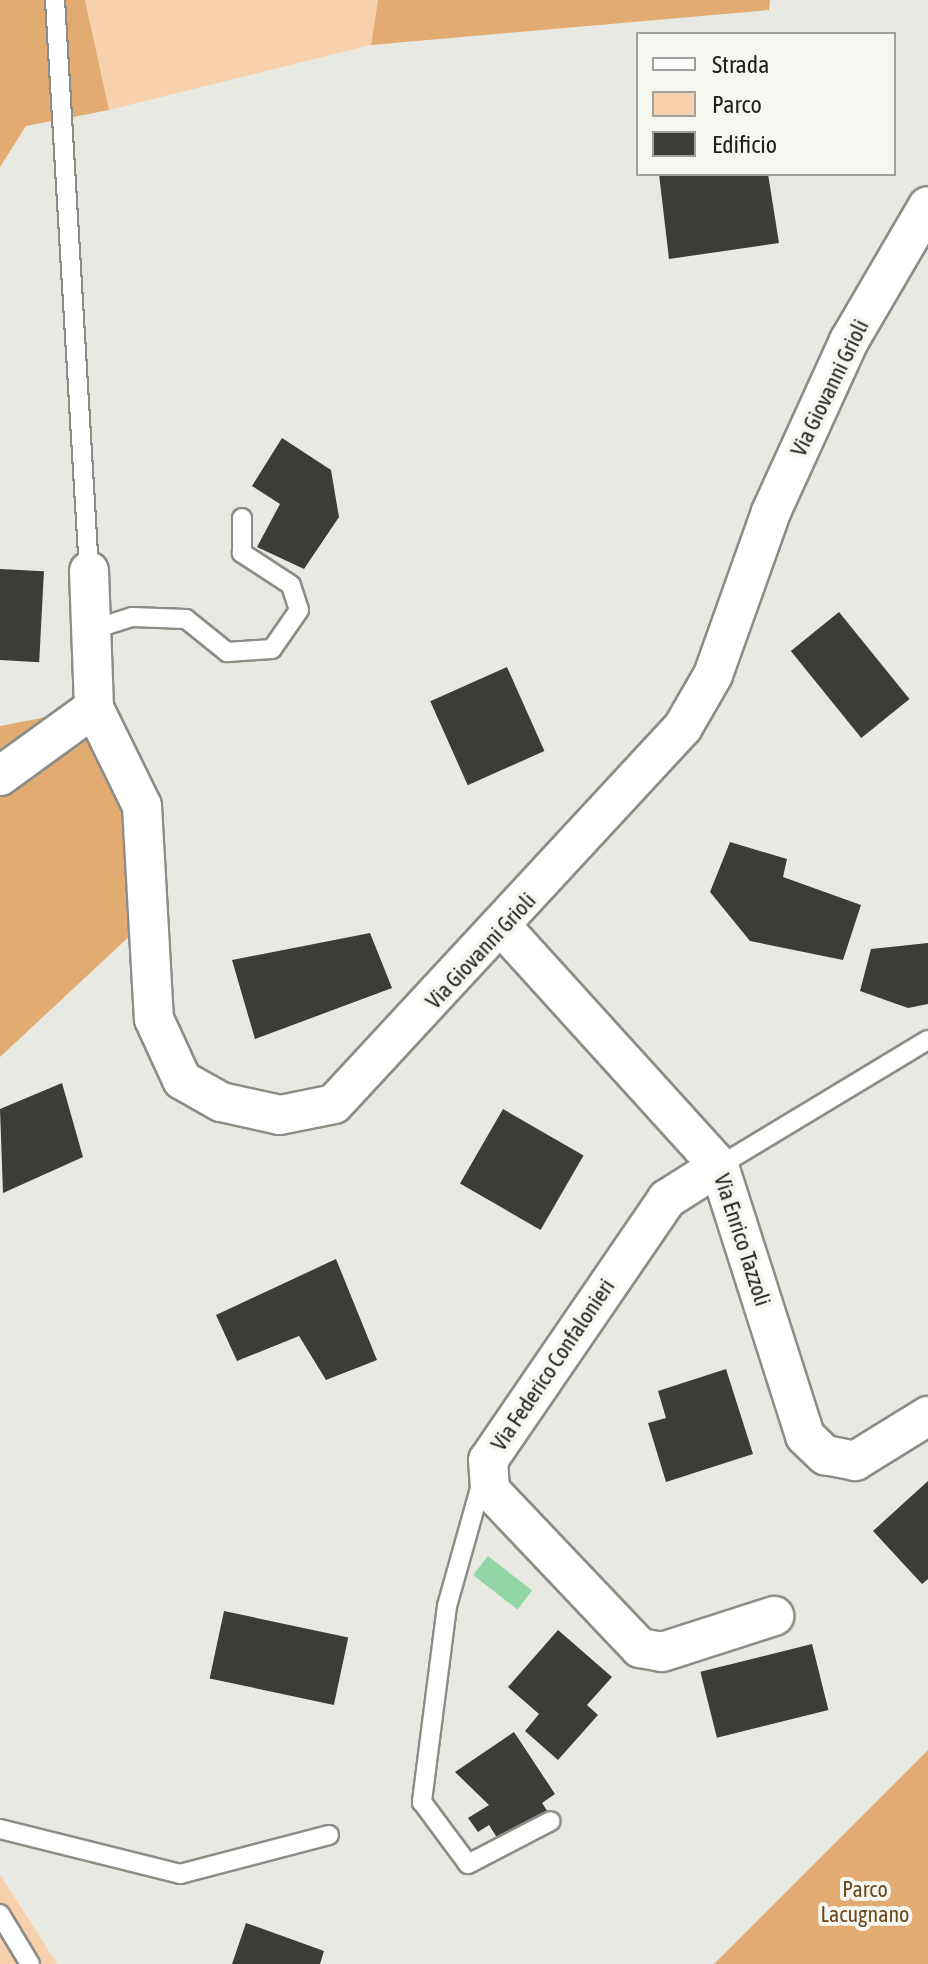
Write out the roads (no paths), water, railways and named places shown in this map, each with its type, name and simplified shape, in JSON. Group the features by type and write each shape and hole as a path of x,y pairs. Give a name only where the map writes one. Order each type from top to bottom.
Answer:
{"street":[{"name":"Via Giovanni Grioli","path":"94,708 142,806 154,1019 182,1080 221,1102 280,1115 334,1104 504,929 683,727 713,675 771,512 849,341 928,206"},
{"path":"0,776 94,708 89,571"},
{"name":"Via Enrico Tazzoli","path":"504,929 719,1166 805,1436 825,1455 855,1461 928,1416"},
{"name":"Via Federico Confalonieri","path":"719,1166 667,1199 488,1460 490,1490 640,1648 662,1652 774,1616"}],"lane":[{"path":"55,0 89,571"},
{"path":"91,630 132,617 186,619 227,652 272,649 299,610 291,585 242,553 242,518"},
{"path":"719,1166 928,1040"},
{"path":"488,1460 447,1606 422,1802 468,1864 551,1821"},
{"path":"0,1829 180,1874 329,1835"},
{"path":"0,1914 30,1964"}],"park label":[{"name":"Parco Lacugnano","path":"865,1902"}]}
